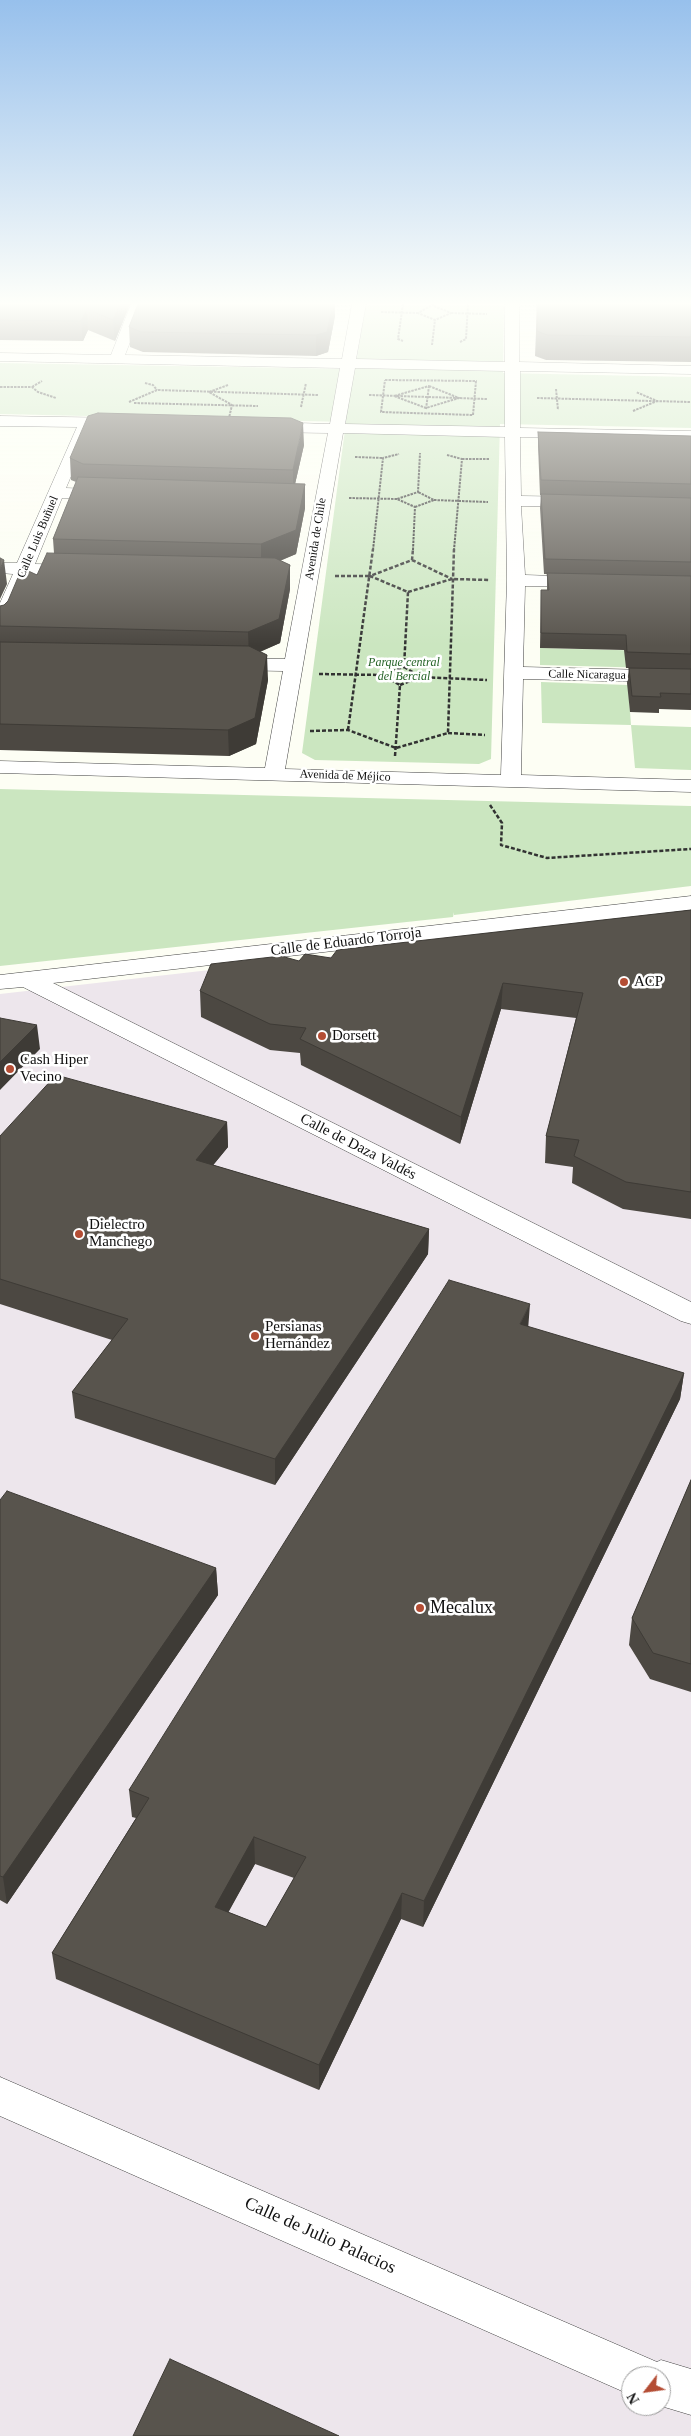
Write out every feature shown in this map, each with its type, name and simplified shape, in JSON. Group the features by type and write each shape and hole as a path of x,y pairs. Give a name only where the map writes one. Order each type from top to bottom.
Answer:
{"street":[{"name":"Avenida de Chile","path":"274,774 310,576 315,501 344,428 346,418"},
{"path":"505,418 504,501 516,580 511,780"},
{"path":"0,421 135,424"},
{"name":"Calle Luis Buñuel","path":"0,624 26,568 86,423"},
{"path":"254,426 691,436"},
{"path":"56,493 124,495"},
{"path":"504,501 592,502"},
{"path":"0,568 94,570"},
{"path":"290,575 310,576"},
{"path":"516,580 604,582"},
{"path":"216,664 294,665"},
{"name":"Calle Nicaragua","path":"514,673 691,677"},
{"name":"Avenida de Méjico","path":"0,767 691,786"},
{"name":"Calle de Eduardo Torroja","path":"0,982 691,903"},
{"name":"Calle de Daza Valdés","path":"26,979 691,1314"},
{"name":"Calle de Julio Palacios","path":"0,2096 621,2368"},
{"path":"671,2386 691,2392"}],"path":[{"path":"344,428 347,456 383,458 420,449 462,459 497,459 505,432 505,418"},
{"path":"226,420 236,420"},
{"path":"418,492 421,430"},
{"path":"348,730 370,576 383,458"},
{"path":"448,733 452,579 462,459"},
{"path":"341,498 397,499 418,492 434,500"},
{"path":"397,499 416,507 434,500 504,501"},
{"path":"412,560 416,507"},
{"path":"330,576 370,576 412,560 452,579"},
{"path":"370,576 408,592 452,579 493,580"},
{"path":"404,667 408,592"},
{"path":"316,674 382,675 404,667"},
{"path":"404,667 421,677"},
{"path":"382,675 400,685 421,677 492,680"},
{"path":"395,763 400,685"},
{"path":"307,731 348,730 396,748 448,733 492,736"},
{"path":"487,801 502,823 501,845 548,858 691,849"}],"shaded area":[{"path":"691,915 691,2436 0,2436 0,994"}],"green space":[{"name":"Parque central del Bercial","path":"159,418 691,418 691,428 500,424 491,759 479,764 315,760 302,753 346,422"},
{"path":"540,648 691,652 691,669 540,665"},
{"path":"541,682 628,685 631,725 542,723"},
{"path":"631,725 691,727 691,770 635,768"},
{"path":"0,789 691,806 691,886 454,915 454,912 453,917 0,966"}],"building":[{"path":"87,418 279,418 291,418 303,423 293,470 83,464 70,458"},
{"path":"538,432 691,436 691,484 541,480"},
{"path":"78,477 305,484 296,530 261,544 53,539"},
{"path":"541,494 691,498 691,562 545,559"},
{"path":"47,553 275,558 290,565 279,619 248,632 0,626 0,606 8,601 22,568 37,575"},
{"path":"0,558 4,560 0,569"},
{"path":"547,573 691,576 691,654 627,652 626,635 541,633 541,590 549,590"},
{"path":"0,642 249,646 267,655 255,718 228,730 0,724"},
{"path":"629,668 691,669 691,694 660,693 661,697 632,696"},
{"path":"691,910 691,1192 626,1182 574,1156 579,1140 546,1136 583,993 503,983 461,1117 300,1039 306,1028 270,1024 200,991 211,964 281,956 299,961 305,954 331,958 337,950"},
{"path":"0,1018 37,1025 0,1062"},
{"path":"56,1075 227,1122 196,1160 429,1229 275,1459 72,1392 128,1319 0,1279 0,1136"},
{"name":"Mecalux","path":"449,1280 530,1304 520,1324 684,1373 424,1901 402,1893 319,2065 52,1953 149,1798 129,1790","holes":["254,1837 306,1857 266,1927 215,1907"]},
{"path":"691,1480 691,1664 653,1653 632,1618"},
{"path":"7,1491 216,1568 3,1877 0,1876 0,1500"},
{"path":"170,2359 339,2436 133,2436"}],"place":[{"name":"ACP","path":"624,982"},
{"name":"Dorsett","path":"322,1036"},
{"name":"Cash Hiper Vecino","path":"10,1069"},
{"name":"Dielectro Manchego","path":"79,1234"},
{"name":"Persianas Hernández","path":"255,1336"},
{"name":"Mecalux","path":"420,1608"}]}
